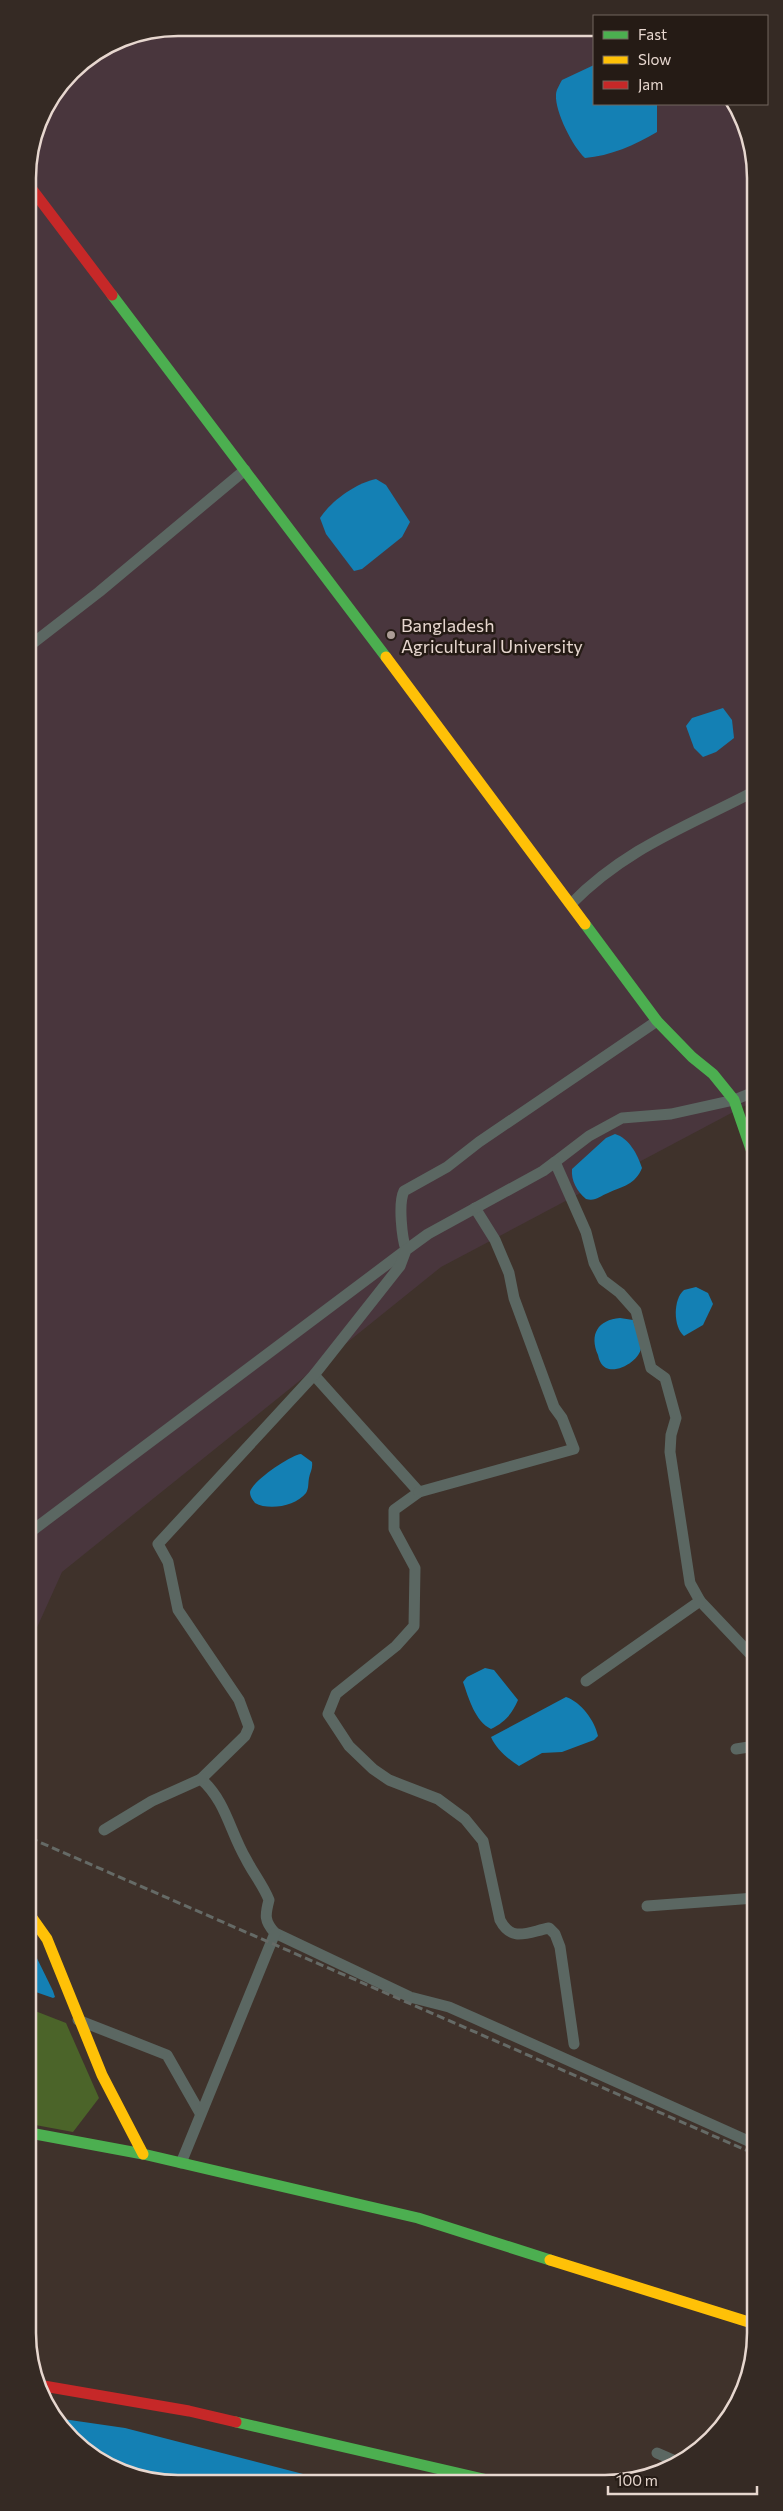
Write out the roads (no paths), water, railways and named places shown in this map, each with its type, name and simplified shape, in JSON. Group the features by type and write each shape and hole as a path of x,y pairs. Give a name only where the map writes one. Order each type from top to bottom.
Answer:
{"street":[{"path":"37,196 245,470 657,1021 692,1057 713,1074 734,1100 747,1136"},
{"path":"37,640 99,592 245,470"},
{"path":"571,904 595,880 660,837 747,795"},
{"path":"104,1830 152,1802 201,1779 245,1736 249,1727 239,1700 178,1610 168,1562 158,1544 314,1375 400,1266 406,1250 402,1238 401,1198 404,1191 447,1167 479,1142 657,1021"},
{"path":"36,1527 428,1234 543,1171 590,1136 622,1118 671,1114 734,1100 747,1095"},
{"path":"555,1162 586,1232 594,1264 603,1280 620,1293 636,1311 651,1368 666,1378 676,1418 671,1435 670,1452 690,1583 700,1601 746,1650"},
{"path":"474,1208 495,1240 509,1274 514,1298 554,1406 562,1418 574,1449 419,1492 394,1510 394,1529 415,1568 414,1626 396,1646 336,1694 328,1714 350,1746 373,1769 389,1780 438,1799 465,1819 477,1833 483,1841 500,1920 505,1930 510,1934 520,1934 549,1928 555,1934 560,1947 574,2044"},
{"path":"314,1375 419,1492"},
{"path":"586,1681 700,1601"},
{"path":"736,1749 746,1747"},
{"path":"201,1779 213,1789 228,1817 245,1858 266,1892 269,1900 265,1915 267,1923 275,1933 410,1997 449,2007 746,2140"},
{"path":"647,1906 746,1899"},
{"path":"36,1924 47,1939 55,1956 78,2020 102,2076 143,2154"},
{"path":"181,2162 275,1933"},
{"path":"78,2020 167,2055 200,2113"},
{"path":"36,2134 181,2162 246,2180 418,2218 746,2321"},
{"path":"48,2387 189,2411 466,2475"},
{"path":"657,2453 670,2459"}],"water":[{"path":"593,65 593,105 657,105 657,132 622,149 604,155 585,158 575,146 558,110 556,93 562,80"},
{"path":"376,479 386,485 410,522 402,537 362,569 354,571 326,534 320,518 331,505 352,489 360,484"},
{"path":"723,708 732,720 734,738 716,752 703,757 694,748 686,726 692,718"},
{"path":"615,1134 629,1143 642,1168 632,1182 595,1199 586,1199 575,1185 572,1169 606,1138"},
{"path":"696,1287 708,1293 713,1304 703,1325 684,1336 680,1332 676,1320 676,1306 680,1294 684,1290"},
{"path":"612,1319 633,1320 640,1339 640,1351 634,1360 623,1367 617,1369 606,1368 600,1361 595,1347 595,1335 601,1325"},
{"path":"301,1454 312,1462 306,1493 296,1501 282,1506 267,1507 255,1503 250,1492 252,1487 264,1475 296,1455"},
{"path":"485,1668 494,1670 518,1700 508,1717 491,1729 477,1715 463,1682 467,1677"},
{"path":"566,1697 577,1703 591,1718 598,1736 594,1740 562,1752 542,1753 519,1766 496,1746 491,1737"},
{"path":"36,1957 53,1991 55,1997 36,1992"},
{"path":"66,2420 125,2428 307,2475 178,2475 151,2472 133,2467 99,2451 78,2433"}],"railway":[{"path":"36,1841 746,2150"}],"place":[{"name":"Bangladesh Agricultural University","path":"391,635"}]}
